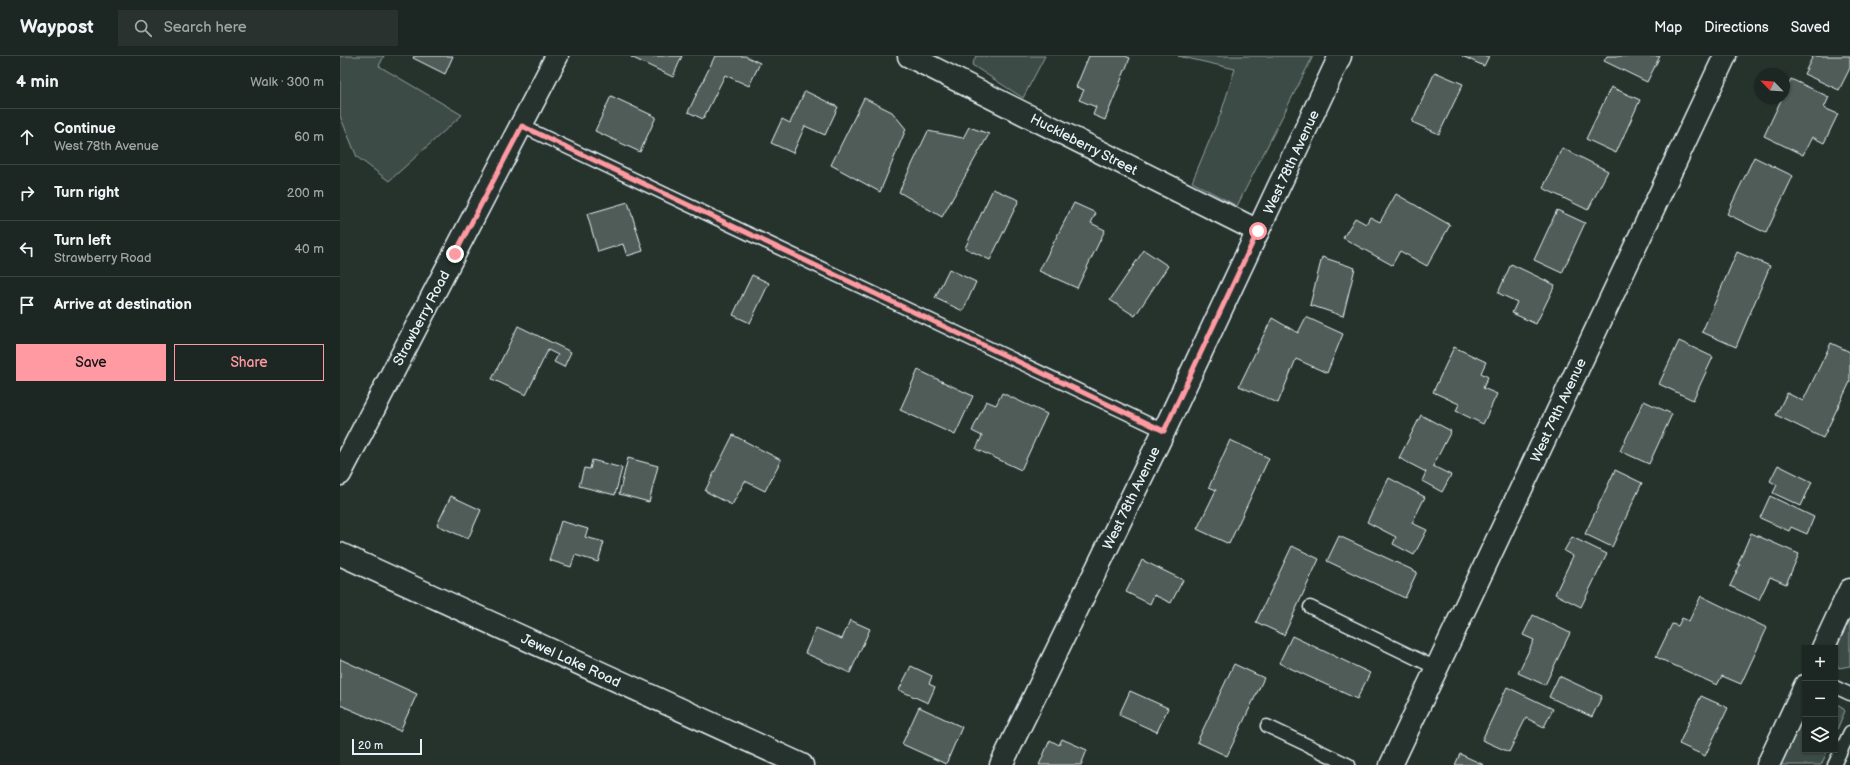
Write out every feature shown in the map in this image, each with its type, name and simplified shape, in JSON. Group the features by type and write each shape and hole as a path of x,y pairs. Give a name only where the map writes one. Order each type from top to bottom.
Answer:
{"street":[{"name":"Strawberry Road","path":"340,474 557,56"},
{"name":"Huckleberry Street","path":"909,56 1258,231"},
{"name":"West 78th Avenue","path":"1001,765 1164,431 1340,56"},
{"name":"West 79th Avenue","path":"1391,765 1725,56"},
{"name":"Jewel Lake Road","path":"340,554 802,765"},
{"path":"1824,645 1850,590"},
{"path":"1768,765 1802,692"}],"lane":[{"path":"522,126 1164,431"},
{"path":"1310,607 1436,668"},
{"path":"1838,688 1850,694"},
{"path":"1267,726 1349,765"},
{"path":"1834,765 1850,732"}],"shaded area":[{"path":"340,56 384,56 379,66 462,115 389,181 357,157 340,116"},
{"path":"976,56 1045,56 1023,98 972,65"},
{"path":"1178,56 1313,56 1237,206 1192,182 1221,113 1235,69"},
{"path":"1850,612 1850,666 1839,668 1838,645 1837,645"},
{"path":"1838,705 1845,711 1838,727"},
{"path":"1802,715 1802,753 1827,753 1821,765 1779,765"}],"building":[{"path":"414,56 453,56 445,74 413,58"},
{"path":"631,56 682,56 673,77"},
{"path":"715,56 745,56 760,63 749,86 725,75 703,119 688,112"},
{"path":"1089,56 1125,56 1130,58 1105,120 1093,115 1096,107 1079,100 1084,90 1076,87"},
{"path":"1462,56 1489,56 1484,66"},
{"path":"1607,56 1660,56 1647,82 1604,61"},
{"path":"1813,56 1850,56 1850,68 1839,90 1804,74"},
{"path":"1435,72 1463,84 1439,134 1412,122"},
{"path":"1791,79 1829,97 1824,108 1838,114 1824,143 1812,137 1803,155 1764,136 1779,104 1790,104"},
{"path":"1611,87 1640,100 1616,153 1586,139"},
{"path":"805,91 838,107 825,135 805,126 793,153 771,143 782,119 790,123"},
{"path":"611,96 656,117 640,152 595,131"},
{"path":"864,98 892,112 906,129 880,192 831,165"},
{"path":"969,127 989,134 942,217 899,192 928,131 963,138"},
{"path":"1562,148 1608,171 1588,210 1543,188"},
{"path":"1754,157 1793,176 1766,233 1727,214"},
{"path":"993,189 1019,200 990,260 965,248"},
{"path":"1396,194 1450,225 1427,266 1400,251 1392,265 1343,238 1355,218 1366,224 1370,217 1380,222"},
{"path":"628,202 643,251 627,256 623,244 598,252 587,214"},
{"path":"1074,203 1096,213 1091,223 1105,230 1077,288 1039,271"},
{"path":"1557,210 1585,223 1562,273 1534,260"},
{"path":"1144,250 1168,266 1135,316 1110,300"},
{"path":"1737,252 1770,266 1736,347 1702,332"},
{"path":"1322,257 1355,268 1343,316 1310,305"},
{"path":"1511,264 1555,285 1536,324 1512,313 1517,302 1498,293"},
{"path":"949,269 976,282 963,311 935,298"},
{"path":"752,275 769,283 750,323 733,315"},
{"path":"1306,317 1343,334 1327,373 1296,359 1278,403 1239,386 1272,318 1298,333"},
{"path":"518,326 571,352 564,367 554,362 558,355 548,350 526,395 492,379"},
{"path":"1679,341 1713,357 1693,400 1659,384"},
{"path":"1831,343 1850,352 1850,382 1823,438 1776,415 1787,393 1803,401"},
{"path":"1454,347 1486,362 1481,373 1488,377 1483,388 1497,394 1483,424 1456,411 1459,404 1433,392"},
{"path":"918,370 973,396 955,435 900,410"},
{"path":"1002,393 1047,414 1021,470 976,449 982,436 972,431 986,401 996,405"},
{"path":"1644,401 1672,414 1649,464 1620,451"},
{"path":"1421,415 1451,431 1433,466 1451,475 1442,492 1422,481 1426,472 1399,458"},
{"path":"733,435 781,460 765,491 745,481 732,505 705,491"},
{"path":"1230,440 1269,458 1229,544 1197,529 1216,490 1209,487"},
{"path":"628,458 658,466 649,502 619,494"},
{"path":"592,460 622,468 615,495 579,486 584,468 590,469"},
{"path":"1778,465 1812,482 1801,506 1773,493 1777,485 1770,481"},
{"path":"1615,470 1642,483 1612,547 1585,534"},
{"path":"1389,478 1425,497 1412,523 1427,530 1414,555 1393,544 1396,537 1367,522"},
{"path":"451,496 481,510 468,539 437,525"},
{"path":"1770,496 1814,517 1807,534 1791,527 1789,531 1760,518"},
{"path":"561,521 588,529 585,537 604,542 598,562 575,555 571,567 549,560"},
{"path":"1751,533 1799,554 1786,584 1770,577 1759,600 1730,586 1740,565 1738,564"},
{"path":"1339,536 1417,572 1405,598 1327,561"},
{"path":"1572,537 1607,554 1581,607 1555,594 1573,556 1564,551"},
{"path":"1292,546 1319,559 1284,635 1256,622"},
{"path":"1142,560 1183,580 1171,603 1154,595 1150,604 1126,592"},
{"path":"1701,596 1767,628 1741,684 1722,676 1717,685 1656,657 1672,624 1678,626 1682,618 1689,621"},
{"path":"1533,615 1570,633 1545,685 1518,673 1534,640 1523,635"},
{"path":"850,620 870,629 850,673 805,653 816,628 842,639"},
{"path":"1292,636 1370,673 1357,699 1279,663"},
{"path":"340,659 417,694 400,731 340,705"},
{"path":"1234,664 1264,678 1227,756 1197,742"},
{"path":"911,666 932,676 929,684 935,687 928,703 899,690"},
{"path":"1559,676 1602,696 1592,717 1549,697"},
{"path":"1507,687 1553,709 1544,727 1526,718 1509,752 1482,740"},
{"path":"1130,691 1168,708 1157,732 1119,715"},
{"path":"1701,696 1728,708 1705,756 1679,744"},
{"path":"919,707 962,727 946,764 902,744"},
{"path":"1062,739 1087,750 1081,765 1039,765 1050,740 1059,745"},
{"path":"1460,754 1484,765 1455,765"}],"route":[{"path":"455,254 522,126 1164,431 1258,231"}]}
